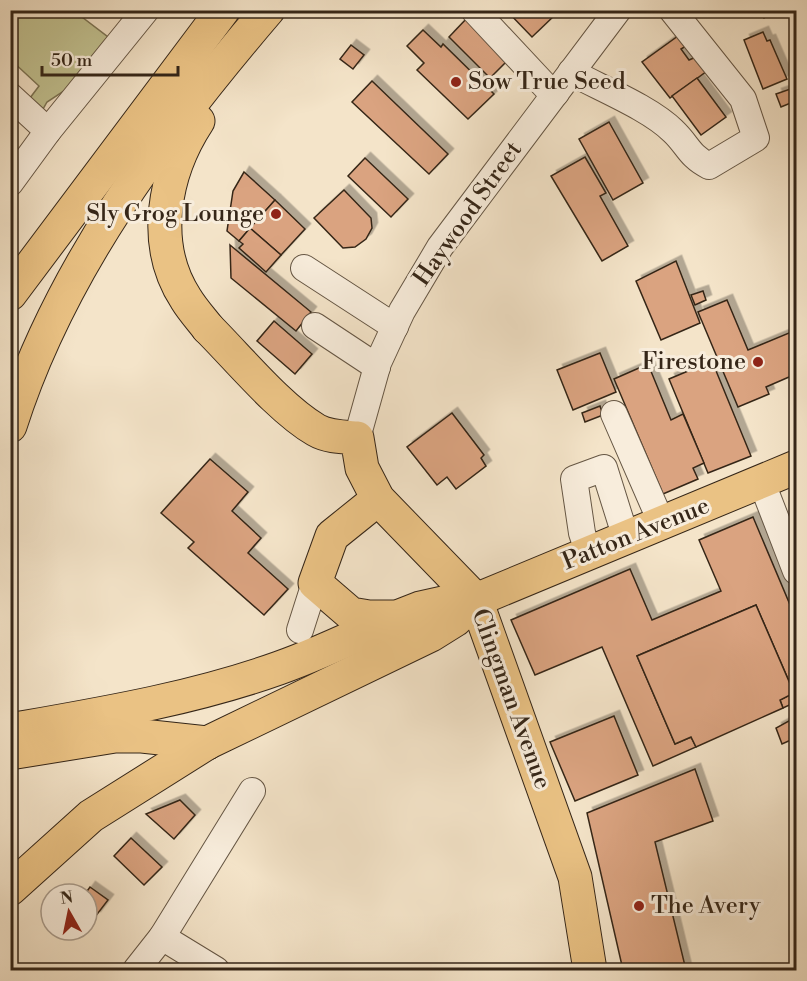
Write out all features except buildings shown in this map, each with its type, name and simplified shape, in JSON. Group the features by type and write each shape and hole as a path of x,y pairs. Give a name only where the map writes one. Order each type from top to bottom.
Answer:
{"main road":[{"path":"10,294 223,10"},
{"path":"266,13 225,81 189,134 178,160 165,208 164,229 168,260 185,299 208,328 282,402 315,429 332,435 357,438"},
{"path":"10,426 42,346 77,273 117,208 179,119 266,13"},
{"name":"Clingman Avenue","path":"357,438 362,468 378,499 476,600 575,877 590,970"},
{"name":"Patton Avenue","path":"10,730 96,715 278,669 420,608 447,602 476,600 796,467"},
{"path":"378,499 332,536 315,583 351,614 369,617 397,617"},
{"name":"Patton Avenue","path":"10,889 91,816 207,744 431,635 455,620 476,600"},
{"path":"10,753 115,736 142,736 207,744"}],"street":[{"path":"10,183 48,131 146,10"},
{"path":"474,10 547,88 556,93"},
{"name":"Haywood Street","path":"357,438 377,367 395,327 440,247 618,10"},
{"path":"571,72 673,130 694,158 709,166 756,138 743,99 672,10"},
{"path":"10,96 48,131"},
{"path":"304,268 395,327"},
{"path":"315,326 377,367"},
{"path":"614,414 662,524"},
{"path":"589,554 582,533 574,479 604,468 626,538"},
{"path":"762,483 796,571"},
{"path":"300,630 315,583"},
{"path":"136,970 162,937 252,791"},
{"path":"162,937 216,970"}],"green space":[{"path":"10,11 74,11 108,37 67,89 47,102 43,109 30,98 39,86 11,60"}],"place":[{"name":"Sow True Seed","path":"456,82"},
{"name":"Sly Grog Lounge","path":"276,214"},
{"name":"Firestone","path":"758,362"},
{"name":"The Avery","path":"639,906"}]}
